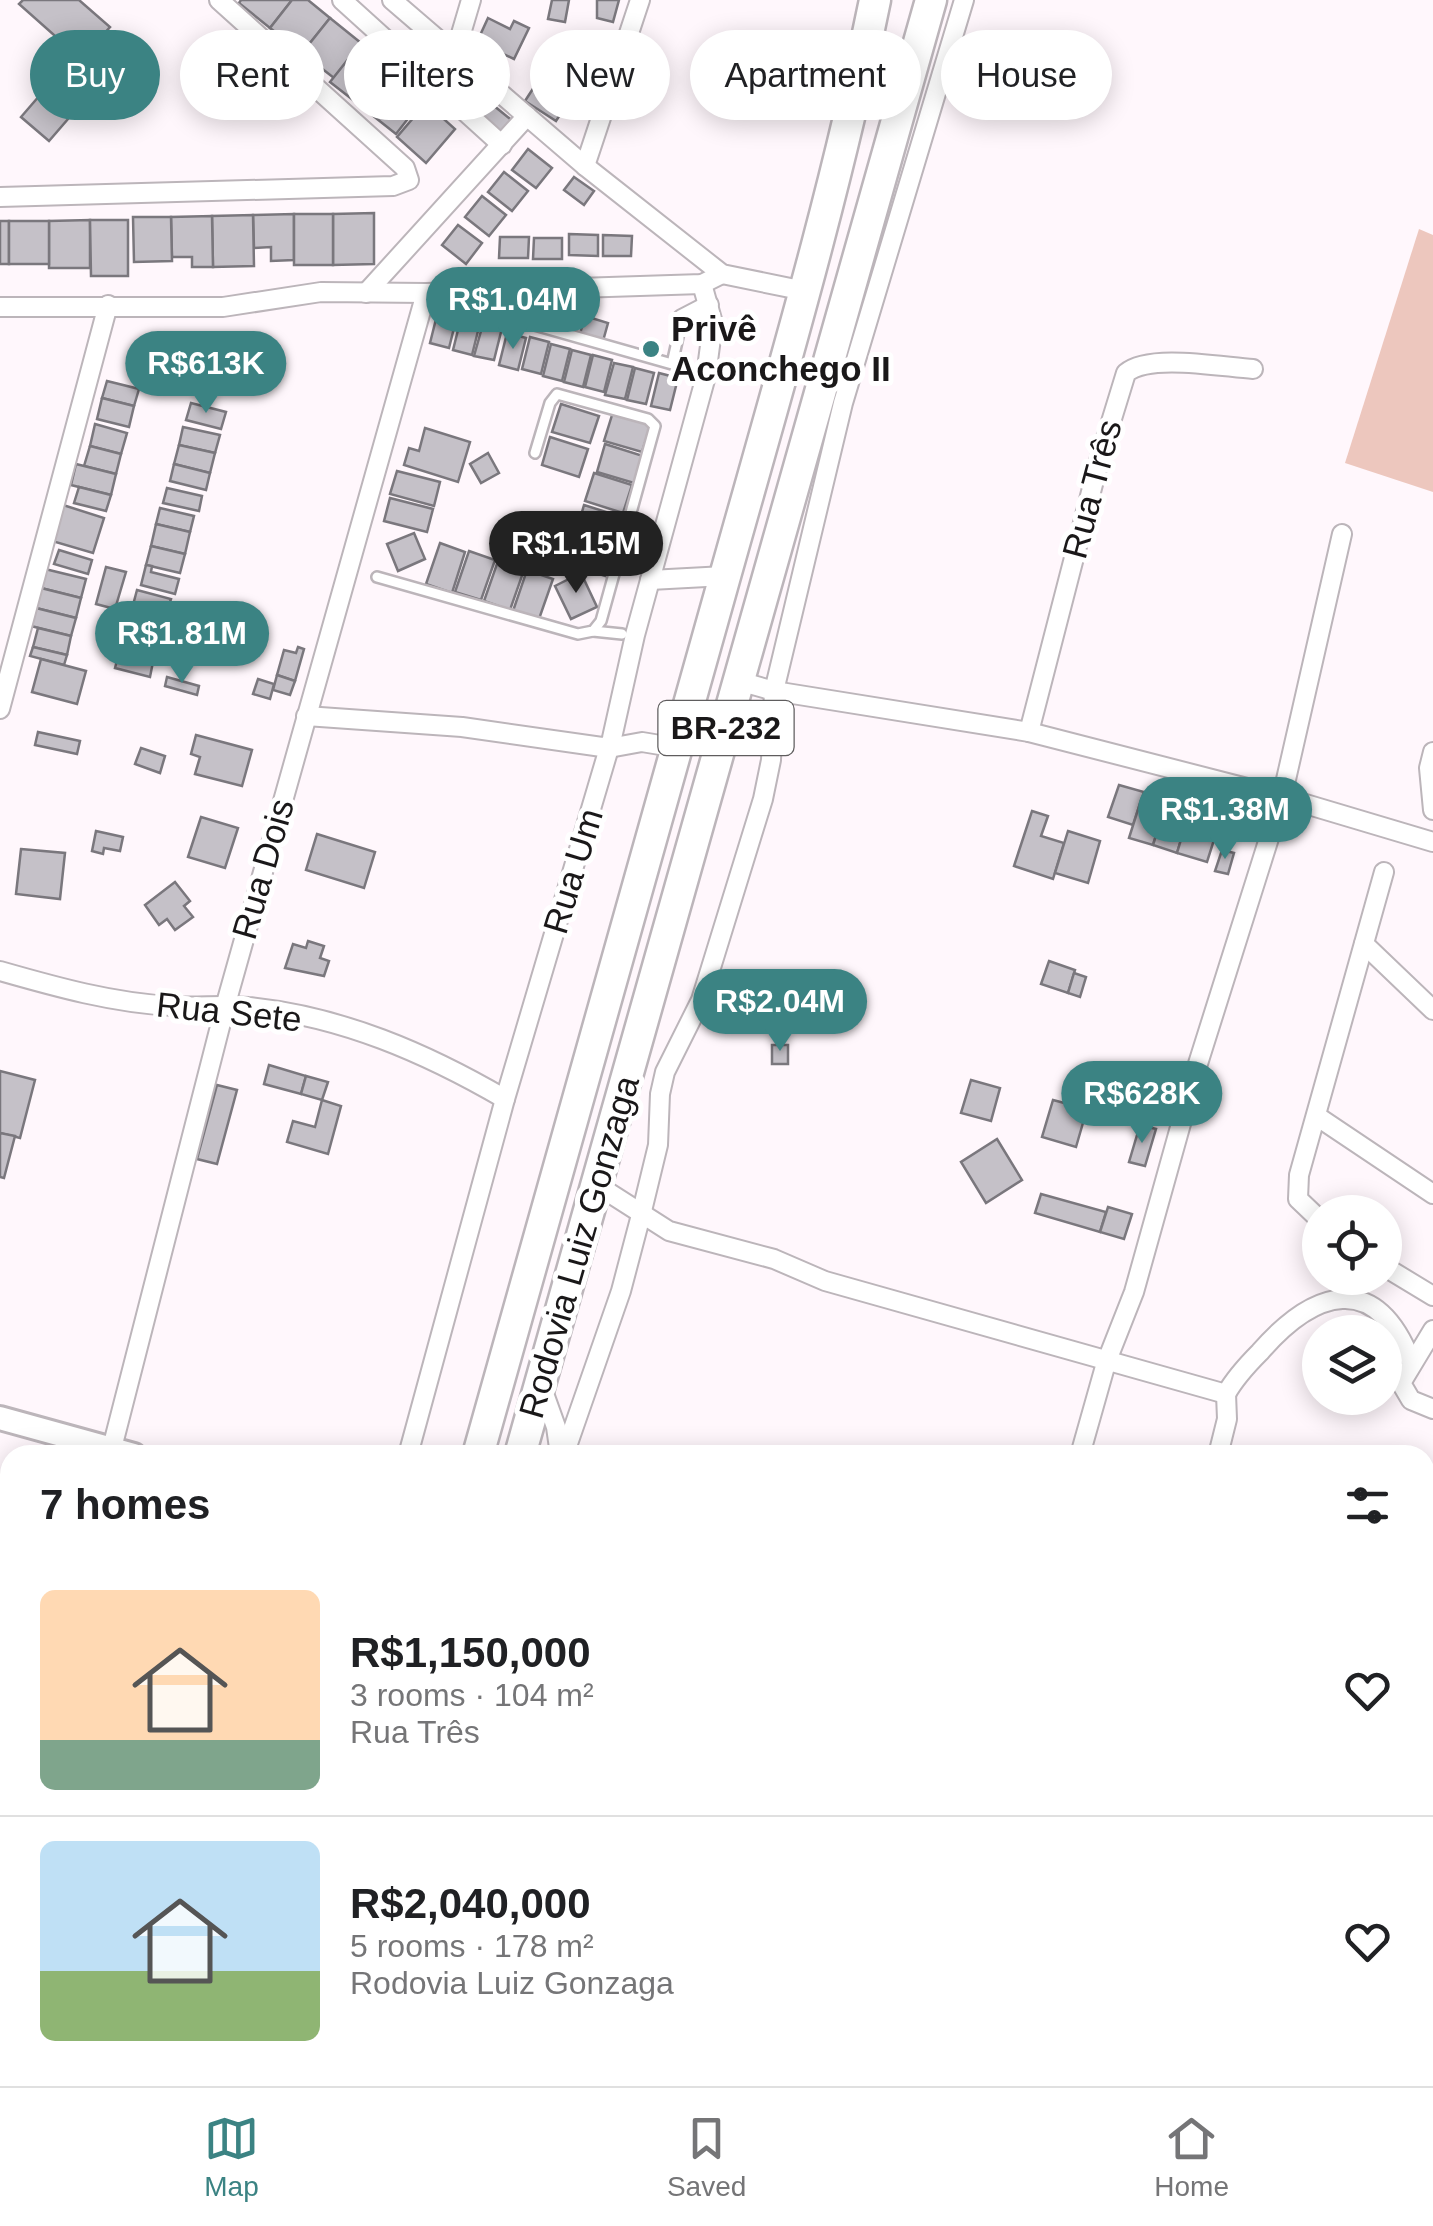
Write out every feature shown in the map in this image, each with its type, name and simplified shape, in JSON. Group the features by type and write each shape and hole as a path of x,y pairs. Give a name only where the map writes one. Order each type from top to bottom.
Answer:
{"highway":[{"name":"Rodovia Luiz Gonzaga","path":"481,1445 635,911 805,291 852,114 876,0"},
{"name":"Rodovia Luiz Gonzaga","path":"523,1445 931,0"}],"street":[{"path":"0,196 393,186 408,180 406,168 218,0"},
{"path":"342,0 502,144"},
{"path":"392,0 426,30"},
{"path":"462,30 471,0"},
{"path":"585,166 640,0"},
{"path":"566,1445 620,1291 642,1215 658,1145 665,1072 702,1000 764,799 771,760 774,691 843,403 964,0"},
{"path":"510,102 722,274 805,291"},
{"path":"366,292 527,116"},
{"path":"0,307 223,307 320,292 426,294 702,284 722,274"},
{"name":"Rua Um","path":"411,1445 505,1099 609,748 628,635 650,580 706,376 712,342 709,304 702,284"},
{"name":"Rua Dois","path":"108,1445 224,1007 426,294"},
{"path":"682,319 709,304"},
{"path":"0,709 108,306"},
{"name":"Rua Três","path":"1029,732 1099,461 1126,373 1140,364 1161,363 1253,369"},
{"path":"1083,1445 1106,1363 1134,1292 1196,1070 1282,797 1342,534"},
{"path":"650,580 726,576"},
{"path":"739,681 774,691 1029,732 1282,797 1433,842"},
{"path":"306,716 462,726 609,748 642,742 678,748"},
{"path":"1433,752 1429,768 1433,810"},
{"path":"1302,1205 1297,1189 1384,872"},
{"path":"1364,944 1433,1010"},
{"name":"Rua Sete","path":"0,971 100,998 294,1015 366,1033 412,1049 505,1099"},
{"path":"1318,1117 1433,1194"},
{"path":"597,1184 642,1215 695,1240 774,1259 825,1281 1226,1394"},
{"path":"1402,1277 1433,1296"},
{"path":"1220,1445 1227,1419 1226,1394 1279,1329 1301,1311 1336,1298 1357,1298 1378,1308 1402,1338 1411,1361"},
{"path":"1433,1330 1404,1373 1403,1391 1411,1400 1433,1410"},
{"path":"540,1383 560,1445"},
{"path":"0,1418 90,1445"}],"lane":[{"path":"492,313 685,368"},
{"path":"672,364 682,319"},
{"path":"535,453 550,404 562,393 648,419 655,426 601,621 593,631"},
{"path":"377,577 578,634 593,631 628,635"}],"shaded area":[{"path":"1419,229 1433,235 1433,492 1345,463"}],"building":[{"path":"23,0 79,0 110,27 48,30 19,4"},
{"path":"292,0 270,28 239,3"},
{"path":"292,0 308,0 330,18 320,30 270,28"},
{"path":"552,0 569,0 565,22 548,19"},
{"path":"597,0 619,0 613,22 597,18"},
{"path":"330,18 345,30 344,65 334,78 324,70 324,30 320,30"},
{"path":"488,18 510,29 514,21 529,28 514,59 510,57 510,30 482,30"},
{"path":"344,64 344,93 330,82"},
{"path":"30,107 30,120 67,120 49,141 21,117"},
{"path":"378,120 407,120 396,134"},
{"path":"412,120 445,120 455,129 426,163 397,137"},
{"path":"481,120 514,122 502,137"},
{"path":"528,149 552,168 536,188 512,170"},
{"path":"504,172 528,191 512,211 488,192"},
{"path":"574,177 594,191 584,205 564,190"},
{"path":"482,196 506,215 489,236 465,217"},
{"path":"374,213 374,264 333,265 333,214"},
{"path":"294,214 294,260 271,261 271,247 254,248 253,215"},
{"path":"294,214 333,214 333,265 294,265"},
{"path":"253,215 254,266 213,267 212,216"},
{"path":"212,216 213,267 192,267 192,257 172,257 171,217"},
{"path":"133,217 171,217 172,261 134,262"},
{"path":"90,220 90,268 49,268 49,221"},
{"path":"90,220 128,220 128,276 91,276"},
{"path":"0,221 9,221 9,264 0,264"},
{"path":"9,221 49,221 49,264 9,264"},
{"path":"458,225 482,243 466,264 442,245"},
{"path":"569,234 598,235 598,256 569,255"},
{"path":"603,235 632,236 631,256 603,256"},
{"path":"500,237 529,237 528,258 499,258"},
{"path":"534,238 562,238 562,259 533,259"},
{"path":"438,311 457,316 449,348 430,343"},
{"path":"585,316 608,323 603,341 580,334"},
{"path":"461,318 480,323 472,355 453,350"},
{"path":"483,324 502,328 494,360 474,356"},
{"path":"507,333 526,338 518,370 499,365"},
{"path":"530,337 549,342 541,374 522,369"},
{"path":"551,344 570,349 562,381 543,376"},
{"path":"572,350 591,355 583,387 564,382"},
{"path":"593,355 612,360 604,392 585,387"},
{"path":"614,363 633,367 625,399 605,395"},
{"path":"635,368 654,373 646,404 627,400"},
{"path":"659,373 678,378 670,410 651,406"},
{"path":"107,381 139,389 134,406 102,398"},
{"path":"102,398 134,406 129,427 97,419"},
{"path":"191,403 226,412 221,429 186,420"},
{"path":"561,404 599,416 590,443 552,432"},
{"path":"613,412 651,424 642,452 604,441"},
{"path":"95,424 127,433 121,454 90,446"},
{"path":"183,427 220,435 215,453 179,445"},
{"path":"425,428 470,442 458,482 404,465 409,448 419,451"},
{"path":"550,437 588,449 579,477 542,465"},
{"path":"605,444 643,456 634,483 597,472"},
{"path":"179,445 215,453 210,473 174,464"},
{"path":"90,446 121,454 116,474 84,466"},
{"path":"488,453 499,473 481,483 470,464"},
{"path":"76,464 116,474 111,495 71,485"},
{"path":"174,464 210,473 206,490 170,481"},
{"path":"397,471 440,482 434,506 390,494"},
{"path":"594,473 632,485 623,513 585,501"},
{"path":"79,487 111,495 106,511 74,503"},
{"path":"167,488 202,496 199,511 163,503"},
{"path":"390,498 433,509 427,532 384,521"},
{"path":"63,505 104,518 93,553 52,541"},
{"path":"584,505 622,517 613,545 576,533"},
{"path":"160,508 194,516 190,532 156,524"},
{"path":"156,524 190,532 185,554 151,546"},
{"path":"414,533 425,559 398,571 387,544"},
{"path":"576,536 614,548 605,576 568,564"},
{"path":"440,543 465,552 452,593 426,584"},
{"path":"151,546 185,554 180,573 146,565"},
{"path":"59,550 92,560 88,574 54,564"},
{"path":"469,551 495,560 481,600 455,592"},
{"path":"498,561 524,570 510,610 484,601"},
{"path":"146,565 152,566 151,572 179,579 175,594 141,585"},
{"path":"106,567 126,572 115,609 96,604"},
{"path":"45,569 86,579 81,598 41,588"},
{"path":"527,570 553,579 539,619 513,611"},
{"path":"581,573 597,607 571,619 555,586"},
{"path":"41,588 81,598 76,618 36,608"},
{"path":"137,590 171,599 166,614 133,605"},
{"path":"36,608 76,618 71,636 31,626"},
{"path":"131,612 164,621 161,634 127,625"},
{"path":"38,628 71,636 67,655 33,647"},
{"path":"125,633 158,641 154,654 122,646"},
{"path":"33,647 67,655 64,665 30,656"},
{"path":"298,647 304,649 295,681 277,675 284,650 296,653"},
{"path":"119,653 153,662 150,677 115,668"},
{"path":"41,659 86,671 77,704 32,692"},
{"path":"277,675 295,681 290,695 273,690"},
{"path":"167,677 199,686 197,695 165,686"},
{"path":"258,679 274,684 270,699 253,694"},
{"path":"38,732 80,741 77,754 35,745"},
{"path":"196,735 252,750 242,786 195,774 200,757 191,754"},
{"path":"141,748 165,756 160,773 135,764"},
{"path":"1119,785 1144,792 1133,825 1108,817"},
{"path":"1141,800 1165,807 1153,845 1129,838"},
{"path":"1165,807 1189,815 1177,853 1153,845"},
{"path":"1032,811 1048,816 1041,836 1064,843 1053,879 1014,866"},
{"path":"201,817 238,828 225,868 188,857"},
{"path":"1205,820 1219,824 1207,862 1177,853 1186,823 1202,829"},
{"path":"96,831 123,837 120,851 92,851"},
{"path":"1068,831 1100,841 1088,883 1055,873"},
{"path":"317,834 375,852 364,888 306,870"},
{"path":"21,849 65,853 60,899 16,894"},
{"path":"1222,850 1234,853 1228,874 1215,871"},
{"path":"175,882 190,901 184,906 193,917 175,930 167,919 159,925 145,905"},
{"path":"308,941 324,946 320,958 329,961 324,976 285,968 293,944 306,948"},
{"path":"1049,961 1075,970 1068,993 1041,984"},
{"path":"1074,973 1086,977 1080,997 1068,993"},
{"path":"772,1045 788,1045 788,1064 772,1064"},
{"path":"269,1065 306,1076 301,1094 264,1084"},
{"path":"1138,1070 1161,1077 1146,1126 1124,1120"},
{"path":"0,1071 35,1080 20,1138 0,1133"},
{"path":"306,1076 328,1082 322,1100 301,1094"},
{"path":"971,1080 1000,1088 991,1121 961,1113"},
{"path":"217,1085 237,1090 217,1164 197,1159"},
{"path":"322,1100 341,1106 328,1154 287,1142 293,1121 315,1127"},
{"path":"1053,1100 1087,1109 1076,1147 1042,1137"},
{"path":"1140,1125 1156,1129 1145,1166 1129,1162"},
{"path":"0,1133 15,1136 4,1178 0,1177"},
{"path":"997,1139 1022,1180 986,1203 961,1162"},
{"path":"1041,1194 1106,1212 1100,1232 1035,1213"},
{"path":"1108,1207 1132,1214 1124,1239 1100,1232"}],"place":[{"name":"Privê Aconchego II","path":"651,349"}]}
